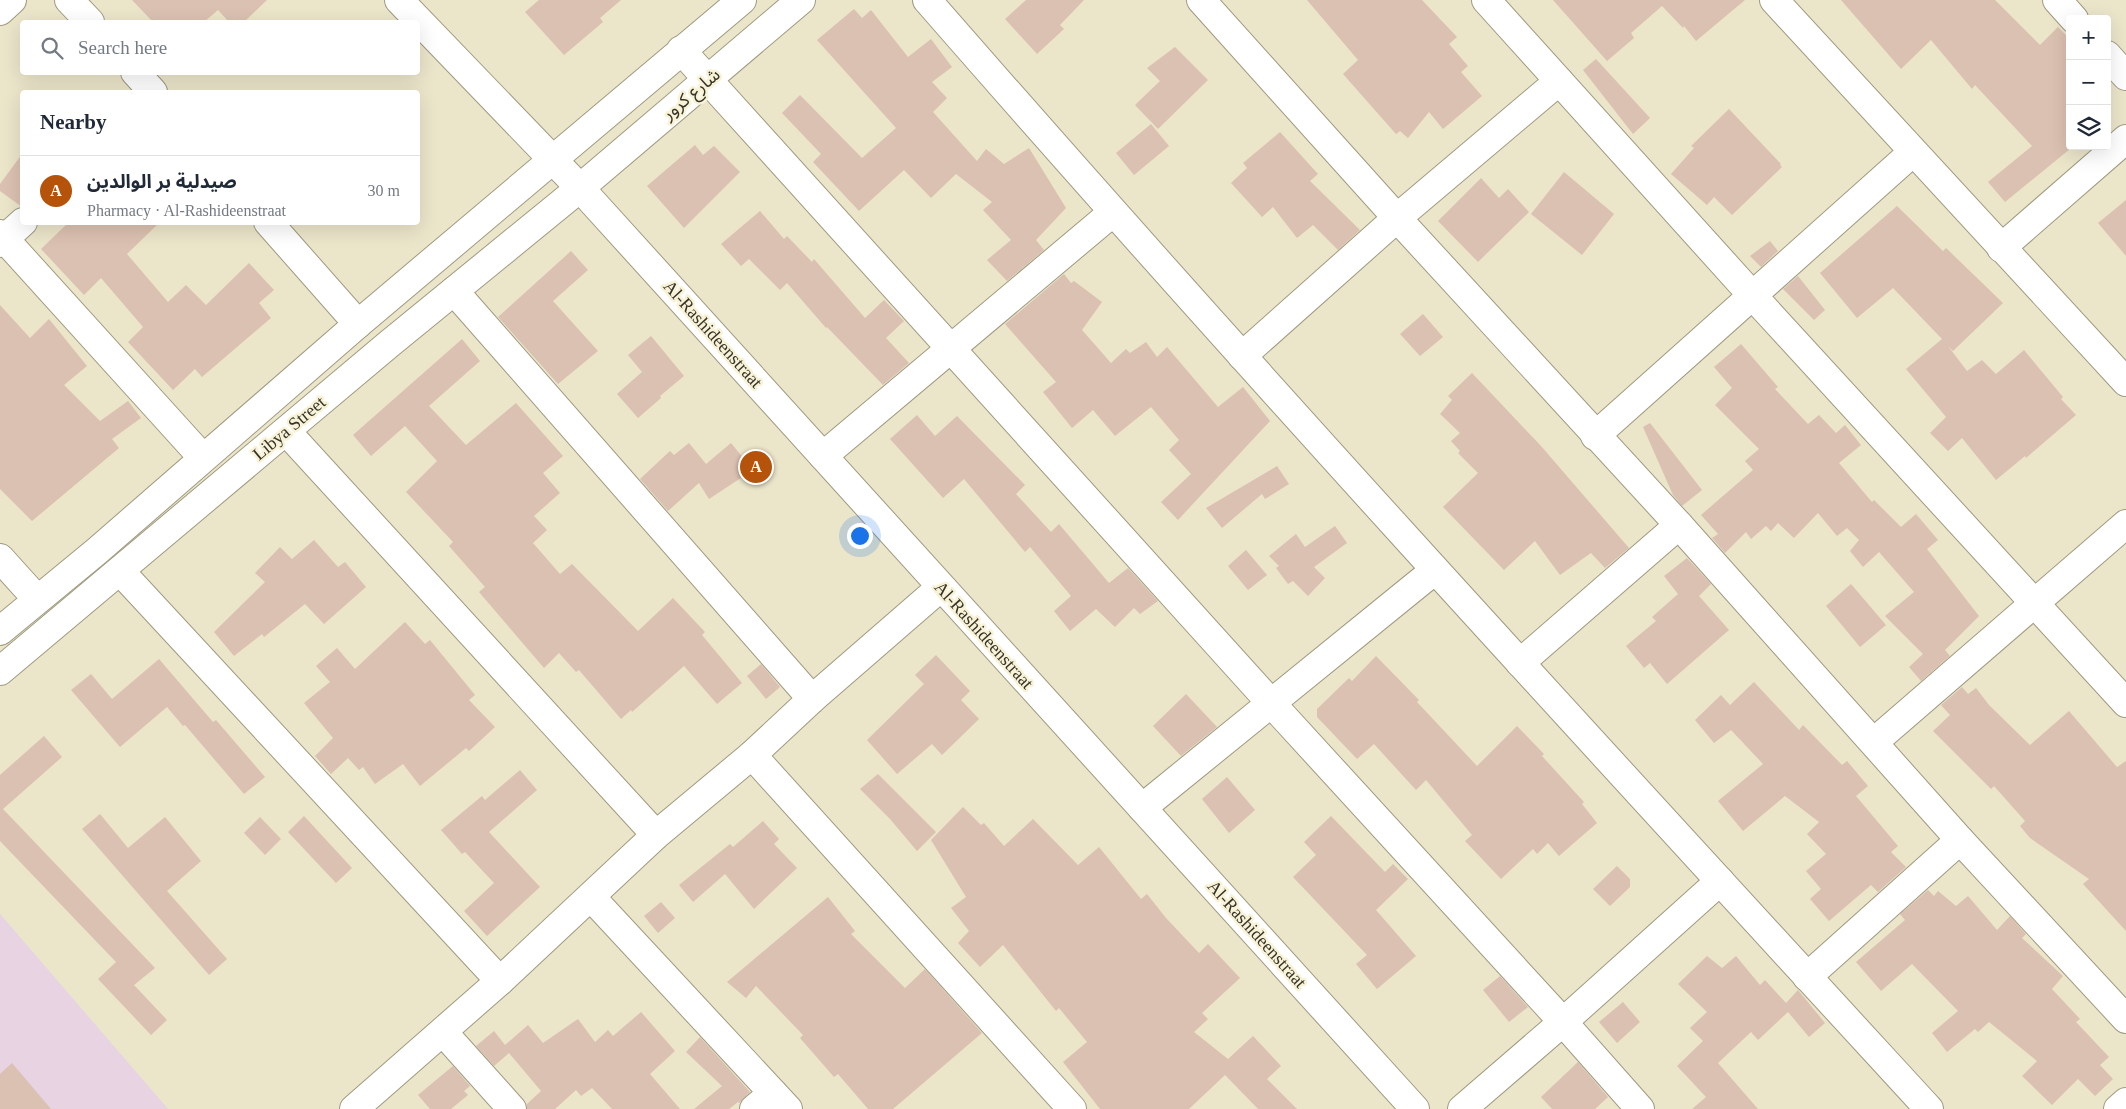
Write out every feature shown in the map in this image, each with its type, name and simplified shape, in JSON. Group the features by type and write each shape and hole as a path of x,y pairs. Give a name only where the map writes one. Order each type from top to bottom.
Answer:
{"street":[{"path":"0,11 12,0"},
{"path":"69,0 88,20"},
{"name":"Al-Rashideenstraat","path":"399,0 418,20"},
{"path":"554,160 742,0"},
{"name":"شارع كرور","path":"580,188 801,0"},
{"path":"927,0 1112,213 1435,570 1929,1109"},
{"path":"1200,0 1595,436 1679,525 1960,840 2126,1019"},
{"path":"1486,0 1752,295 2126,703"},
{"path":"1774,0 2126,382"},
{"path":"2057,0 2070,15"},
{"name":"Al-Rashideenstraat","path":"420,22 580,188 1412,1108"},
{"path":"681,50 1640,1109"},
{"path":"2111,59 2126,76"},
{"path":"138,75 151,90"},
{"path":"1242,356 1397,218 1559,81"},
{"path":"2001,248 2126,139"},
{"path":"1595,436 1913,152"},
{"name":"Libya Street","path":"0,631 97,551 358,324 554,160"},
{"name":"Libya Street","path":"3,664 120,571 286,430 580,188"},
{"path":"823,456 1112,213"},
{"path":"271,225 358,324"},
{"path":"7,235 203,458"},
{"path":"454,291 812,699"},
{"path":"286,430 656,835"},
{"path":"1874,742 2126,524"},
{"path":"1520,663 1679,525"},
{"path":"0,558 38,599"},
{"path":"1142,808 1435,570"},
{"path":"120,571 500,980"},
{"path":"354,1109 443,1032 656,835 752,755 812,699 941,587"},
{"path":"752,755 1072,1109"},
{"path":"1807,977 1960,840"},
{"path":"1462,1109 1563,1022 1720,881"},
{"path":"591,897 771,1104"},
{"path":"443,1032 512,1109"},
{"path":"2118,1109 2126,1102"}],"shaded area":[{"path":"0,914 168,1109 0,1109"}],"building":[{"path":"132,0 267,0 246,20 227,20 218,10 206,20 151,20"},
{"path":"539,0 621,0 600,18 603,22 564,55 525,12"},
{"path":"1026,0 1084,0 1060,25 1064,29 1037,54 1005,19"},
{"path":"1307,0 1422,0 1457,37 1449,44 1468,66 1461,72 1482,96 1443,129 1429,112 1408,138 1400,131 1396,134 1343,74 1358,60"},
{"path":"1553,0 1745,0 1696,41 1684,26 1683,28 1662,6 1631,33 1634,38 1607,61"},
{"path":"1841,0 1995,0 2040,45 2058,27 2066,35 2066,150 2069,150 2005,202 1988,182 2032,146 1975,85 1972,89 1931,40 1901,69"},
{"path":"854,9 862,18 871,10 908,57 931,39 952,67 932,82 947,98 933,112 977,161 986,149 1004,164 1029,148 1066,208 1036,240 1044,250 1007,281 987,260 1011,240 983,210 992,202 956,174 931,198 904,170 859,211 813,162 821,154 782,113 800,95 862,158 896,128 817,40"},
{"path":"1175,47 1208,80 1158,129 1135,105 1160,81 1147,68"},
{"path":"1596,59 1650,118 1633,134 1583,70"},
{"path":"1729,109 1782,167 1732,215 1714,197 1707,205 1671,174 1694,148 1691,146"},
{"path":"1151,124 1169,146 1134,175 1116,153"},
{"path":"1280,132 1318,174 1310,181 1360,230 1338,250 1313,225 1297,238 1273,207 1262,217 1231,183 1247,168 1243,163"},
{"path":"695,145 703,155 714,146 740,172 684,228 647,186"},
{"path":"20,157 20,206 0,191 0,184"},
{"path":"1564,172 1614,214 1582,255 1531,214"},
{"path":"1481,178 1499,198 1508,189 1529,212 1478,262 1438,221"},
{"path":"2126,200 2126,256 2098,223"},
{"path":"1897,206 1943,251 1946,248 2003,303 1953,351 1948,346 1967,371 1982,360 1996,374 2024,350 2063,397 2061,399 2076,415 2026,458 2025,456 1996,480 1962,438 1948,451 1930,433 1946,417 1906,369 1942,339 1893,288 1857,318 1820,273"},
{"path":"760,211 784,239 787,236 812,262 814,259 865,318 884,300 904,321 886,338 909,363 883,385 826,328 787,283 780,290 749,259 741,266 721,244"},
{"path":"66,225 157,225 127,254 168,302 186,285 206,305 249,263 274,290 259,303 271,318 202,377 195,369 173,390 128,342 143,327 101,278 84,295 41,249"},
{"path":"1770,241 1778,251 1761,267 1750,256"},
{"path":"571,251 588,270 553,301 598,351 558,384 498,317"},
{"path":"1064,274 1071,283 1074,281 1102,302 1082,330 1111,363 1126,349 1130,353 1146,342 1157,357 1167,347 1218,407 1243,387 1270,421 1178,520 1161,502 1191,474 1169,450 1179,440 1151,407 1115,436 1093,410 1072,428 1043,392 1056,382 1005,324"},
{"path":"1798,276 1825,310 1814,320 1783,289"},
{"path":"0,305 30,338 49,319 87,366 64,385 100,421 128,401 141,418 112,439 119,448 32,521 0,489"},
{"path":"1423,314 1443,337 1420,356 1400,334"},
{"path":"651,336 684,376 638,418 617,394 642,372 628,355"},
{"path":"462,339 480,361 429,406 466,445 516,403 563,456 543,473 560,493 534,516 547,530 533,543 560,574 572,564 638,631 673,598 705,632 702,635 742,683 717,704 684,666 632,712 631,710 621,719 579,670 576,672 559,653 544,668 479,592 485,587 449,546 453,542 406,492 437,461 405,426 371,456 353,435"},
{"path":"1741,344 1778,387 1775,389 1808,424 1819,415 1836,433 1845,425 1861,445 1839,463 1872,502 1874,500 1901,527 1916,514 1938,540 1927,549 1979,616 1945,650 1950,656 1921,681 1909,667 1923,654 1885,616 1914,592 1879,552 1863,567 1850,551 1859,540 1847,528 1837,536 1818,513 1794,538 1778,523 1771,531 1766,526 1751,539 1746,532 1725,553 1712,538 1718,534 1701,515 1753,470 1745,461 1759,449 1715,405 1732,388 1714,367"},
{"path":"1472,373 1541,446 1629,548 1605,568 1591,553 1560,575 1535,541 1504,570 1443,507 1478,473 1458,453 1460,451 1451,441 1460,433 1440,414 1452,400 1448,396"},
{"path":"917,415 935,436 957,416 1025,485 1016,494 1051,532 1059,524 1109,583 1128,568 1158,601 1140,614 1134,608 1115,627 1096,609 1070,631 1054,611 1071,596 1030,547 1025,552 964,479 943,498 890,439"},
{"path":"1650,423 1702,490 1682,506 1673,495 1643,427"},
{"path":"689,443 706,464 731,443 753,470 709,499 699,483 668,511 640,479 670,451 674,455"},
{"path":"1277,466 1289,484 1265,499 1262,494 1222,528 1206,508"},
{"path":"1335,526 1347,543 1314,567 1325,578 1308,596 1293,581 1288,584 1276,568 1279,566 1269,556 1296,534 1305,547"},
{"path":"314,540 338,567 345,562 366,587 324,624 305,604 264,637 262,634 234,656 214,632 265,582 255,573 280,547 292,559"},
{"path":"1246,550 1267,575 1248,590 1228,566"},
{"path":"1687,558 1711,584 1699,596 1729,630 1667,684 1650,663 1644,668 1626,646 1656,621 1652,617 1678,594 1664,576"},
{"path":"1851,584 1886,625 1860,647 1826,606"},
{"path":"405,622 425,644 430,640 475,695 469,700 495,727 469,751 466,748 420,786 403,764 375,784 363,767 359,770 348,758 331,774 315,756 333,738 304,703 330,682 316,666 337,648 355,669"},
{"path":"936,655 970,691 961,700 979,719 942,755 932,744 897,774 867,740 924,684 915,675"},
{"path":"1376,656 1419,700 1417,702 1477,766 1517,726 1544,754 1542,756 1584,802 1582,804 1597,823 1559,856 1548,843 1537,854 1533,849 1501,879 1465,841 1472,835 1426,780 1416,790 1374,744 1357,759 1317,717 1317,709 1349,678 1352,681"},
{"path":"159,659 213,722 216,720 265,777 244,794 185,725 183,726 167,707 120,747 71,690 91,674 112,699"},
{"path":"761,664 780,687 766,699 747,676"},
{"path":"1754,682 1799,730 1803,725 1842,765 1847,761 1868,786 1856,796 1898,846 1891,852 1906,867 1878,892 1871,885 1829,921 1810,899 1821,889 1806,871 1826,854 1807,834 1819,822 1785,796 1743,831 1718,801 1763,764 1731,730 1714,743 1695,720 1721,695 1730,705"},
{"path":"1962,687 1968,694 1976,688 1989,705 2030,745 2069,711 2117,767 2126,761 2126,931 2083,884 2089,879 2030,838 2020,826 2025,821 1994,786 1991,789 1933,731 1950,715 1941,705"},
{"path":"1186,694 1217,727 1181,756 1153,726"},
{"path":"44,736 62,757 3,809 155,968 134,985 167,1020 151,1035 98,979 116,962 0,841 0,775"},
{"path":"520,770 537,790 489,832 540,887 487,936 464,911 494,883 465,852 462,854 441,830 482,796 485,800"},
{"path":"878,774 936,832 917,851 890,819 860,789"},
{"path":"1227,777 1255,810 1229,833 1202,799"},
{"path":"963,807 981,825 984,823 1004,846 1033,819 1078,865 1099,847 1141,899 1147,894 1166,918 1199,953 1208,944 1240,978 1202,1013 1208,1019 1194,1032 1228,1059 1253,1036 1281,1066 1267,1079 1297,1109 1258,1109 1225,1075 1189,1109 1100,1109 1063,1062 1087,1042 1059,1008 1056,1011 1003,945 980,967 958,943 969,931 951,908 966,897 931,840"},
{"path":"100,814 128,848 165,817 201,861 167,891 227,959 209,975 82,829"},
{"path":"304,816 352,868 336,883 288,832"},
{"path":"1331,816 1385,872 1393,864 1408,879 1376,910 1416,956 1377,989 1356,964 1367,955 1293,877 1316,855 1304,842"},
{"path":"260,817 281,839 265,855 244,833"},
{"path":"763,821 779,839 774,844 797,868 754,909 725,874 693,902 679,885 730,844 733,847"},
{"path":"1617,866 1630,879 1630,887 1610,906 1593,889"},
{"path":"1928,890 1934,896 1938,891 1956,906 1968,896 1997,930 2010,916 2026,934 2022,938 2063,976 2052,989 2080,1019 2076,1022 2109,1057 2100,1065 2113,1079 2095,1096 2078,1079 2052,1105 2022,1076 2037,1061 1989,1022 1978,1032 1975,1029 1947,1052 1932,1033 1958,1011 1912,964 1881,991 1856,962 1905,920 1900,914"},
{"path":"828,897 855,931 851,934 905,988 925,969 982,1033 893,1109 868,1109 838,1074 834,1077 800,1038 803,1035 756,986 746,998 727,982"},
{"path":"661,902 675,918 658,933 644,916"},
{"path":"1707,956 1722,968 1736,956 1760,985 1765,980 1786,1003 1798,990 1825,1023 1809,1037 1788,1012 1758,1040 1751,1032 1718,1063 1758,1109 1692,1109 1706,1097 1677,1066 1703,1041 1690,1028 1707,1012 1678,984"},
{"path":"1500,976 1528,1007 1509,1022 1483,990"},
{"path":"1623,1002 1640,1022 1617,1043 1599,1022"},
{"path":"641,1012 675,1051 650,1074 680,1109 612,1109 592,1088 581,1096 576,1090 555,1109 527,1109 527,1104 541,1091 509,1053 494,1066 476,1046 494,1031 505,1045 528,1025 543,1043 578,1019 595,1042 608,1030 613,1036"},
{"path":"700,1037 750,1092 739,1103 729,1109 694,1109 722,1086 686,1052"},
{"path":"1578,1062 1608,1097 1595,1109 1552,1109 1541,1097"},
{"path":"12,1063 51,1109 0,1109 0,1074"},
{"path":"453,1066 470,1086 464,1091 468,1095 451,1109 430,1109 418,1095"}],"place":[{"name":"صيدلية بر الوالدين","path":"756,467"}]}
